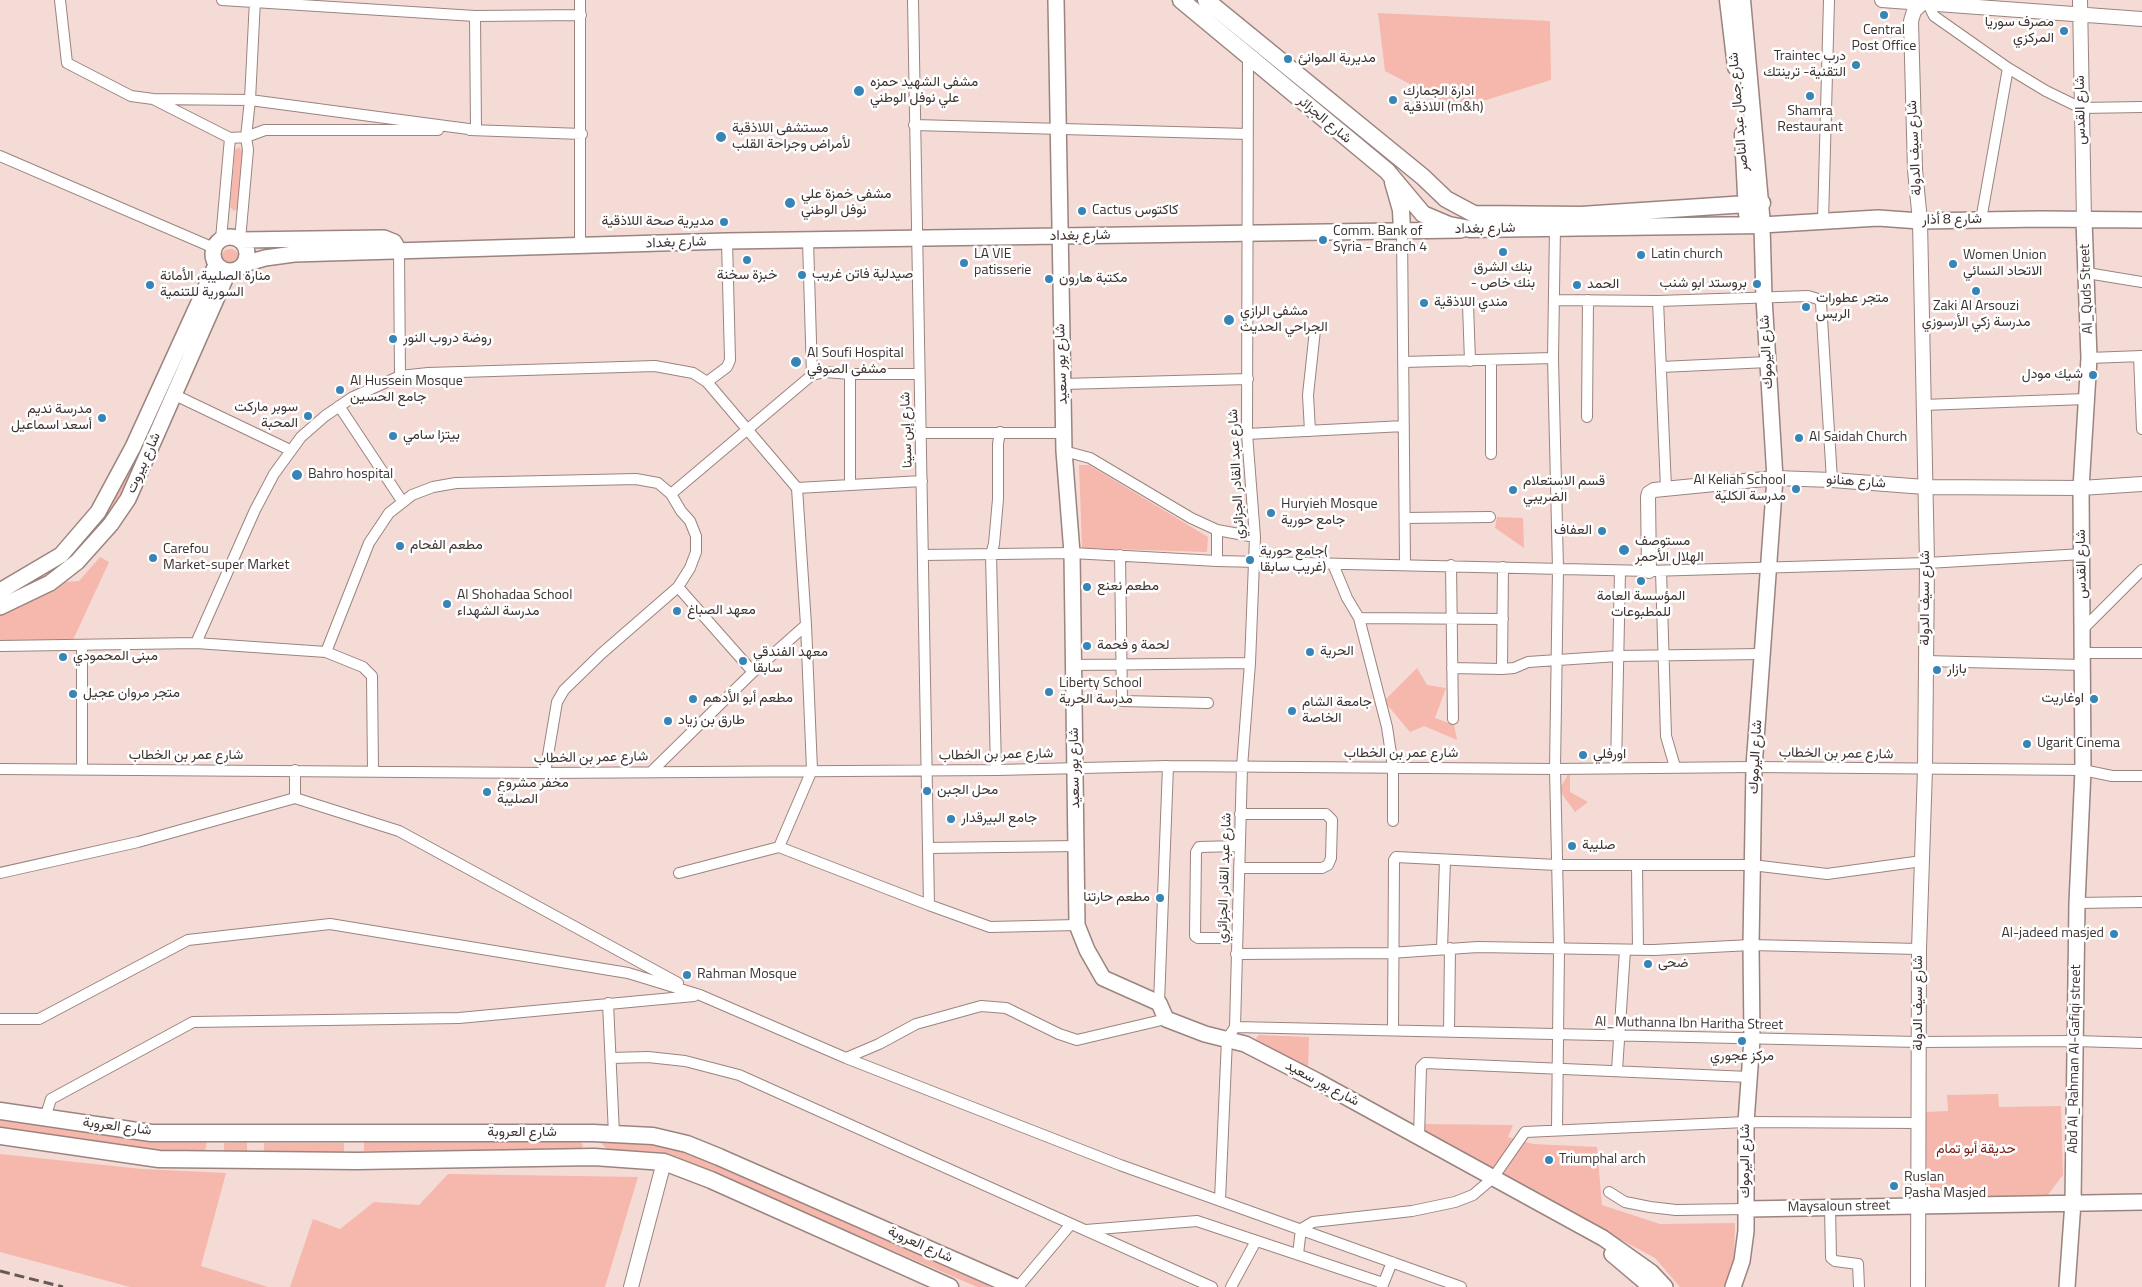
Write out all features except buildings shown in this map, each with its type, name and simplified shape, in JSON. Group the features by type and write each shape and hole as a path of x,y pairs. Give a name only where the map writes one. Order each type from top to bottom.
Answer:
{"main road":[{"name":"شارع بور سعيد","path":"1056,0 1058,237 1064,451 1072,553 1078,925 1086,950 1103,978 1159,1003"},
{"name":"شارع الجزائر","path":"1181,0 1387,171 1423,214 1440,222 1472,222"},
{"name":"شارع الجزائر","path":"1206,0 1250,38 1423,177 1442,195 1463,210 1472,222"},
{"name":"شارع جمال عبد الناصر","path":"1728,0 1754,204"},
{"name":"شارع جمال عبد الناصر","path":"1742,0 1755,225"},
{"path":"1248,56 1250,38"},
{"path":"1387,171 1399,200 1402,231"},
{"name":"شارع بغداد","path":"244,264 265,258 294,254 399,251 916,238 1402,231 1472,222 1754,204"},
{"name":"شارع 8 أذار","path":"1755,225 1878,218 1920,221 2142,220"},
{"name":"Al_Quds Street","path":"2084,220 2089,358"},
{"name":"شارع بغداد","path":"1472,222 1556,227 1628,228 1755,225"},
{"name":"شارع اليرموك","path":"1734,1287 1742,1261 1747,1209 1746,1122 1752,1039 1751,945 1754,767 1774,478 1764,298 1755,225"},
{"path":"240,240 246,248 244,264 237,270 222,268 213,257 217,244 230,237 240,240 384,238 394,242 399,251"},
{"name":"شارع بيروت","path":"0,607 50,583 77,562 111,524 128,499 175,395 222,268"},
{"name":"شارع بيروت","path":"0,591 61,554 98,512 121,472 222,268"},
{"name":"شارع القدس","path":"2083,770 2081,488 2089,358"},
{"path":"98,512 111,524"},
{"name":"Abd Al_Rahman Al-Gafiqi street","path":"2067,1287 2073,1202 2077,903 2083,770"},
{"path":"1159,1003 1166,1020"},
{"name":"شارع بور سعيد","path":"1166,1020 1205,1034 1231,1033 1244,1044 1317,1081 1588,1230"},
{"name":"شارع العروبة","path":"0,1111 151,1132 593,1133 653,1136 687,1144 997,1283 1016,1287"},
{"path":"216,1132 216,1159"},
{"path":"357,1161 358,1133"},
{"path":"593,1133 594,1157"},
{"name":"شارع العروبة","path":"0,1136 159,1159 357,1161 594,1157 664,1162 711,1180 950,1287"},
{"name":"Maysaloun street","path":"1747,1209 2142,1202"},
{"path":"1588,1230 1622,1264 1651,1287"},
{"path":"1588,1230 1652,1272 1665,1287"}],"street":[{"path":"60,0 67,63 131,96 153,99 250,100 476,130"},
{"path":"222,0 475,16 581,15"},
{"path":"580,0 582,134 580,247"},
{"name":"شارع إبن سينا","path":"913,0 928,905"},
{"path":"1823,221 1829,0"},
{"path":"1882,0 2142,19"},
{"name":"شارع القدس","path":"2080,0 2084,220"},
{"path":"240,240 248,150 246,137 250,100 255,2"},
{"path":"1925,2 1934,16 2008,68 2046,91 2081,108 2142,107"},
{"name":"شارع سيف الدولة","path":"1918,1287 1919,949 1925,769 1927,563 1920,221 1915,170 1911,21 1914,11 1925,2"},
{"path":"475,16 476,130"},
{"name":"شارع عبد القادر الجزائري","path":"1220,1200 1236,954 1242,767 1250,663 1255,537 1247,434 1248,56"},
{"path":"1981,220 2008,68"},
{"path":"153,99 230,138 246,137 265,130 476,130 582,134"},
{"path":"914,125 1248,134"},
{"path":"0,156 217,244 230,138"},
{"path":"1556,227 1556,300 1553,358 1558,569 1555,769 1559,948 1557,1129"},
{"path":"1402,231 1405,564"},
{"path":"808,241 812,375"},
{"path":"707,382 727,368 730,360 727,242"},
{"path":"399,251 400,376"},
{"path":"2087,273 2142,282"},
{"path":"1556,300 1658,301 1808,296 1818,299 1821,304 1832,480"},
{"path":"1587,417 1588,300"},
{"path":"1658,301 1666,488"},
{"path":"1468,305 1470,360"},
{"path":"1310,431 1308,395 1315,330"},
{"path":"2089,358 2141,356 2142,429"},
{"path":"1403,362 1553,358"},
{"path":"1491,360 1491,454"},
{"path":"1660,367 1768,362"},
{"path":"196,643 255,510 290,450 313,426 339,406 368,390 400,376 428,373 655,366 692,373 707,382 797,488 806,625 812,770 779,847"},
{"path":"671,494 812,375 825,372 919,374"},
{"path":"850,374 850,485"},
{"path":"1063,384 1248,379"},
{"path":"175,395 290,450"},
{"path":"1923,405 2086,399"},
{"path":"339,406 402,501"},
{"path":"1247,434 1404,426"},
{"path":"996,770 991,554 994,544 998,499 998,444 1000,432"},
{"path":"921,433 1064,433"},
{"path":"1064,451 1090,458 1191,518 1217,530 1255,537"},
{"name":"شارع هنانو","path":"1655,571 1648,497 1654,490 1774,478 1924,487 2081,488 2142,484"},
{"path":"326,652 369,543 389,513 402,501 433,486 456,483 636,479 658,483 671,494 681,511 690,521 696,536 696,552 690,568 678,587 601,654 564,690 557,702 545,773"},
{"path":"797,488 922,481"},
{"path":"1405,518 1490,517"},
{"path":"1217,530 1217,561"},
{"path":"923,554 1072,553 1217,561 1451,565 1620,571 1927,563 2082,554"},
{"path":"1120,555 1123,702 1208,703"},
{"path":"1333,564 1347,598 1359,618 1387,727 1394,768 1393,821"},
{"path":"1451,565 1453,719"},
{"path":"1502,669 1503,567"},
{"path":"2083,629 2142,570"},
{"path":"1616,767 1620,571"},
{"path":"1655,571 1663,655 1666,736 1675,767"},
{"path":"678,587 753,672"},
{"path":"1359,618 1503,619"},
{"path":"651,772 753,672 806,625"},
{"path":"0,646 196,643 326,652 363,667 372,676 373,771"},
{"path":"82,645 82,769"},
{"path":"1926,661 2082,659 2142,653"},
{"path":"1452,668 1502,669 1514,668 1528,662 1618,656 1762,654"},
{"path":"1074,664 1250,663"},
{"path":"1159,1003 1168,766"},
{"name":"شارع عمر بن الخطاب","path":"0,769 545,773 996,770 1168,766 1555,769 1754,767 2083,770 2112,776 2142,776"},
{"path":"295,770 295,798"},
{"path":"0,873 138,842 295,798 399,831 700,995 846,1058 1111,1161 1461,1287"},
{"path":"1239,868 1322,868 1328,865 1331,858 1332,820 1326,814 1240,814"},
{"path":"928,848 1077,846"},
{"path":"1236,938 1198,938 1195,936 1196,852 1199,847 1239,846"},
{"path":"679,873 779,847 990,927 1078,925"},
{"path":"1393,1030 1395,858 1557,865 1752,865 1827,874 1922,861"},
{"path":"1445,860 1449,1031"},
{"path":"1637,865 1638,950"},
{"path":"2077,903 2142,902"},
{"path":"0,1020 39,1019 188,940 330,924 363,927 628,973 700,995"},
{"path":"1236,954 1394,953 1478,947 1638,950 1751,945 1919,949"},
{"path":"1617,1070 1625,950"},
{"path":"45,1118 51,1099 193,1022 459,1018 700,995"},
{"path":"608,1003 614,1134"},
{"path":"846,1058 879,1044 916,1024 981,1006 1006,1008 1059,1034 1077,1040 1166,1020"},
{"name":"Al_Muthanna Ibn Haritha Street","path":"1231,1033 1393,1030 1918,1042 2075,1040 2142,1043"},
{"path":"611,1058 648,1057 685,1060 739,1075 1212,1287"},
{"path":"1419,1137 1421,1067 1425,1063 1558,1067 1749,1077"},
{"path":"1301,1229 1319,1220 1390,1214 1455,1202 1472,1195 1493,1178 1525,1132 1557,1129 1746,1122 1918,1123"},
{"path":"631,1287 664,1162"},
{"path":"1609,1192 1625,1202 1650,1207 1676,1210 1747,1209"},
{"path":"1830,1207 1832,1258 1835,1261 1858,1264 1859,1287"},
{"path":"1085,1230 1197,1221 1298,1254 1382,1285 1392,1262"},
{"path":"1016,1287 1070,1224"},
{"path":"1298,1254 1301,1229"},
{"path":"1231,1287 1256,1240"}],"green space":[{"path":"1378,13 1550,21 1551,80 1473,104 1440,100 1385,71"},
{"path":"239,147 243,151 239,208 234,211 230,207 235,150"},
{"path":"230,249 237,252 240,259 237,266 230,269 223,266 220,259 223,252"},
{"path":"209,299 129,486 108,513 107,512 125,479"},
{"path":"1079,465 1089,465 1208,537 1207,552 1082,548"},
{"path":"1497,517 1523,518 1524,548 1495,528"},
{"path":"98,525 102,528 88,543 48,578 0,602 0,596 49,570 77,548"},
{"path":"100,557 109,562 73,640 0,646 0,614 50,583 79,581"},
{"path":"1417,668 1427,685 1446,688 1435,718 1454,725 1457,740 1424,726 1410,732 1384,701"},
{"path":"1570,771 1570,792 1588,802 1575,812 1559,790"},
{"path":"1259,1035 1309,1037 1308,1071 1259,1045 1256,1038"},
{"name":"حديقة أبو تمام","path":"1998,1094 1999,1107 2061,1106 2063,1175 2047,1196 1939,1198 1927,1185 1925,1112 1948,1111 1947,1095"},
{"path":"0,1117 207,1140 205,1152 160,1151 0,1129"},
{"path":"1423,1124 1513,1125 1508,1137 1533,1144 1597,1147 1602,1205 1660,1224 1735,1223 1734,1257 1727,1282 1723,1287 1680,1287 1655,1258 1423,1133"},
{"path":"580,1140 583,1146 581,1149 364,1151 364,1142"},
{"path":"605,1140 643,1141 694,1154 987,1283 989,1287 977,1287 675,1156 660,1152 607,1149 601,1143"},
{"path":"247,1142 247,1151 224,1151 224,1143"},
{"path":"264,1143 344,1143 344,1152 264,1152"},
{"path":"0,1154 142,1169 226,1173 201,1266 268,1287 130,1287 0,1252"},
{"path":"448,1174 638,1177 605,1287 290,1287 313,1219 340,1229 374,1202 419,1205"}],"railway":[{"path":"0,1271 63,1287"}],"place":[{"name":"Central Post Office","path":"1884,15"},
{"name":"مصرف سوريا المركزي","path":"2064,31"},
{"name":"مديرية الموانئ","path":"1288,59"},
{"name":"Traintec درب التقنية- ترينتك","path":"1856,65"},
{"name":"مشفى الشهيد حمزه علي نوفل الوطني","path":"859,91"},
{"name":"Shamra Restaurant","path":"1810,96"},
{"name":"ادارة الجمارك اللاذقية (m&h)","path":"1393,100"},
{"name":"مستشفى اللاذقية لأمراض وجراحة القلب","path":"721,137"},
{"name":"مشفى خمزة علي نوفل الوطني","path":"790,203"},
{"name":"Cactus كاكتوس","path":"1082,211"},
{"name":"مديرية صحة اللاذقية","path":"724,222"},
{"name":"Comm. Bank of Syria - Branch 4","path":"1323,240"},
{"name":"بنك الشرق - بنك خاص","path":"1503,252"},
{"name":"Latin church","path":"1641,255"},
{"name":"خبزة سخنة","path":"747,260"},
{"name":"LA VIE patisserie","path":"964,263"},
{"name":"Women Union الاتحاد النسائي","path":"1953,264"},
{"name":"صيدلية فاتن غريب","path":"802,275"},
{"name":"مكتبة هارون","path":"1049,279"},
{"name":"بروستد ابو شنب","path":"1757,284"},
{"name":"منارة الصليبة، الأمانة السورية للتنمية","path":"150,285"},
{"name":"الحمد","path":"1577,285"},
{"name":"Zaki Al Arsouzi مدرسة زكي الأرسوزي","path":"1976,291"},
{"name":"مندي اللاذقية","path":"1424,303"},
{"name":"متجر عطورات الريس","path":"1806,307"},
{"name":"مشفى الرازي الجراحي الحديث","path":"1229,320"},
{"name":"روضة دروب النور","path":"393,339"},
{"name":"Al Soufi Hospital مشفى الصوفي","path":"796,362"},
{"name":"شيك مودل","path":"2093,375"},
{"name":"Al Hussein Mosque جامع الحسين","path":"340,390"},
{"name":"سوبر ماركت المحبة","path":"308,416"},
{"name":"مدرسة نديم أسعد اسماعيل","path":"102,418"},
{"name":"بيتزا سامي","path":"393,436"},
{"name":"Al Saidah Church","path":"1799,438"},
{"name":"Bahro hospital","path":"297,475"},
{"name":"Al Keliah School مدرسة الكلية","path":"1796,489"},
{"name":"قسم الاستعلام الضريبي","path":"1513,490"},
{"name":"Huryieh Mosque جامع حورية","path":"1271,513"},
{"name":"العفاف","path":"1602,531"},
{"name":"مطعم الفحام","path":"400,546"},
{"name":"مستوصف الهلال الأحمر","path":"1624,550"},
{"name":"Carefou Market-super Market","path":"153,558"},
{"name":"جامع حورية( غريب سابقا)","path":"1250,560"},
{"name":"المؤسسة العامة للمطبوعات","path":"1641,581"},
{"name":"مطعم نعنع","path":"1087,587"},
{"name":"Al Shohadaa School مدرسة الشهداء","path":"447,604"},
{"name":"معهد الصباغ","path":"677,611"},
{"name":"لحمة و فحمة","path":"1087,646"},
{"name":"الحرية","path":"1310,652"},
{"name":"مبنى المحمودي","path":"63,657"},
{"name":"معهد الفندقي سابقا","path":"743,661"},
{"name":"بازار","path":"1937,670"},
{"name":"Liberty School مدرسة الحرية","path":"1049,692"},
{"name":"متجر مروان عجيل","path":"73,694"},
{"name":"مطعم أبو الأدهم","path":"693,699"},
{"name":"اوغاريت","path":"2094,699"},
{"name":"جامعة الشام الخاصة","path":"1292,711"},
{"name":"طارق بن زياد","path":"668,721"},
{"name":"Ugarit Cinema","path":"2027,744"},
{"name":"اورفلي","path":"1583,755"},
{"name":"محل الجبن","path":"927,791"},
{"name":"مخفر مشروع الصليبة","path":"487,792"},
{"name":"جامع البيرقدار","path":"951,819"},
{"name":"صليبة","path":"1572,846"},
{"name":"مطعم حارتنا","path":"1160,898"},
{"name":"Al-jadeed masjed","path":"2114,934"},
{"name":"ضحى","path":"1648,964"},
{"name":"Rahman Mosque","path":"687,975"},
{"name":"مركز عجوري","path":"1742,1041"},
{"name":"Triumphal arch","path":"1549,1160"},
{"name":"Ruslan Pasha Masjed","path":"1894,1186"}]}
